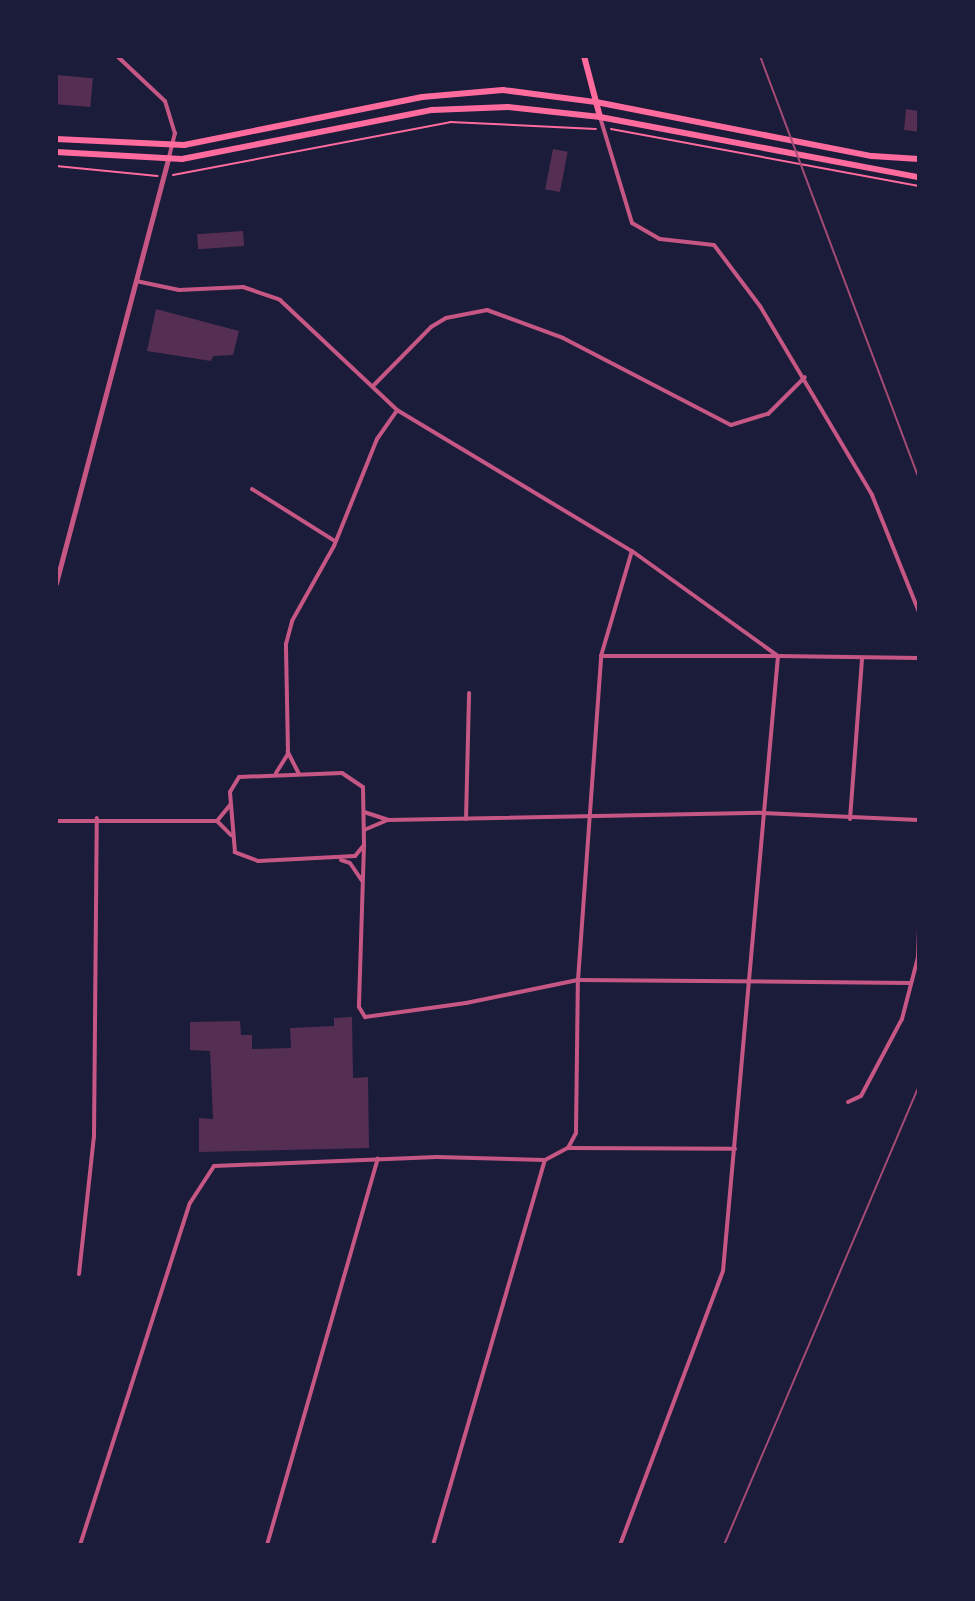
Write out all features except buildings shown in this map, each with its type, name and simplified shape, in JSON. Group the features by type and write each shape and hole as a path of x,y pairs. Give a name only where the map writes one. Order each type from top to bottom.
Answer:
{"main road":[{"path":"584,56 600,117"},
{"path":"56,139 172,146 458,92 503,90 596,102 843,151 919,159"},
{"path":"56,152 168,160 448,108 521,107 600,117 767,147 851,168 919,177"}],"street":[{"path":"56,583 172,146 174,123 165,101 117,56"},
{"path":"600,117 632,223 650,237 704,241 721,250 805,377 872,495 919,612"},
{"path":"134,280 179,290 243,287 265,292 397,410 632,551 778,656"},
{"path":"373,386 431,327 446,318 487,310 563,338 722,423 741,424 768,414 805,377"},
{"path":"299,774 288,752 286,644 292,621 335,541 377,439 397,410"},
{"path":"252,489 335,541"},
{"path":"568,1148 576,1133 578,980 601,656 632,551"},
{"path":"601,656 919,658"},
{"path":"620,1545 723,1271 778,656"},
{"path":"850,819 862,659"},
{"path":"466,819 469,693"},
{"path":"274,774 288,752"},
{"path":"363,883 350,863 339,860 245,859 235,852 231,835 232,783 239,777 299,774 355,777 363,787 364,845 363,883 359,1007 365,1017 466,1003 578,980 748,978 911,983"},
{"path":"217,821 230,805"},
{"path":"364,812 388,820 762,813 919,820"},
{"path":"56,821 97,818 217,821 231,835"},
{"path":"79,1274 94,1137 97,818"},
{"path":"364,830 388,820"},
{"path":"339,860 355,856 364,845"},
{"path":"848,1102 861,1096 885,1053 911,983 919,930"},
{"path":"80,1545 190,1203 214,1166 378,1159 545,1160 568,1148 735,1149"},
{"path":"267,1545 378,1159"},
{"path":"433,1545 545,1160"}],"path":[{"path":"56,166 164,176 199,174 450,122 603,129 919,186"}],"railway":[{"path":"760,56 919,478"},
{"path":"724,1545 919,1086"}]}
